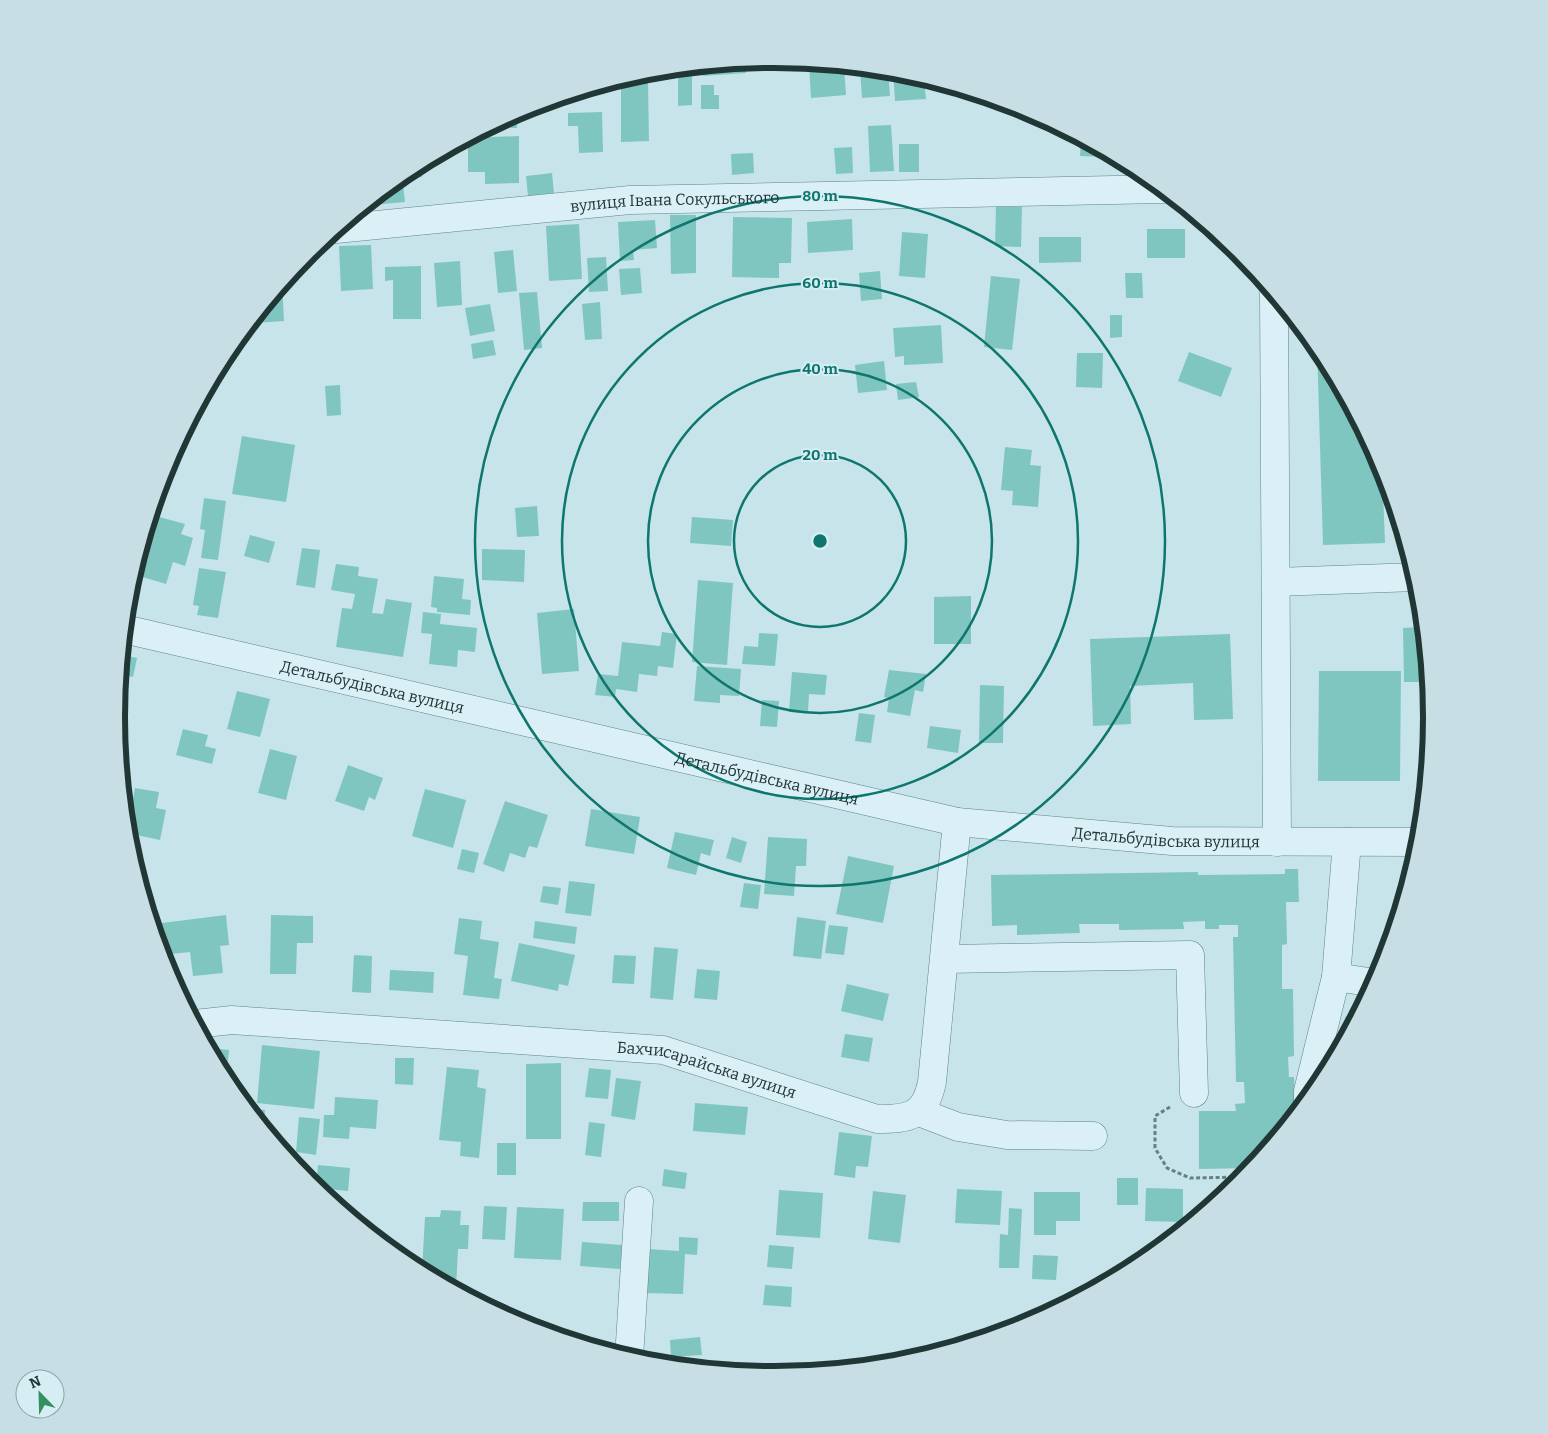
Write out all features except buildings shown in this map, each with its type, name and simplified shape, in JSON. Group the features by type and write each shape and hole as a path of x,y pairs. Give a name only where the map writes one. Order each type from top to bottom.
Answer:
{"street":[{"name":"вулиця Івана Сокульського","path":"347,228 630,200 1152,189"},
{"path":"1274,304 1277,842"},
{"path":"1276,582 1408,577"},
{"name":"Детальбудівська вулиця","path":"130,630 957,822 1172,841 1411,842"},
{"path":"957,822 932,1082 929,1098 918,1112 958,1127 1007,1136 1094,1136"},
{"path":"1310,1084 1336,977 1347,842"},
{"path":"945,959 1190,955 1194,1093"},
{"path":"1336,977 1367,982"},
{"name":"Бахчисарайська вулиця","path":"202,1023 232,1020 663,1050 877,1119 898,1119 918,1112"},
{"path":"630,1350 639,1201"}],"path":[{"path":"1194,1093 1155,1116 1155,1148 1167,1168 1190,1178 1232,1177"}]}
